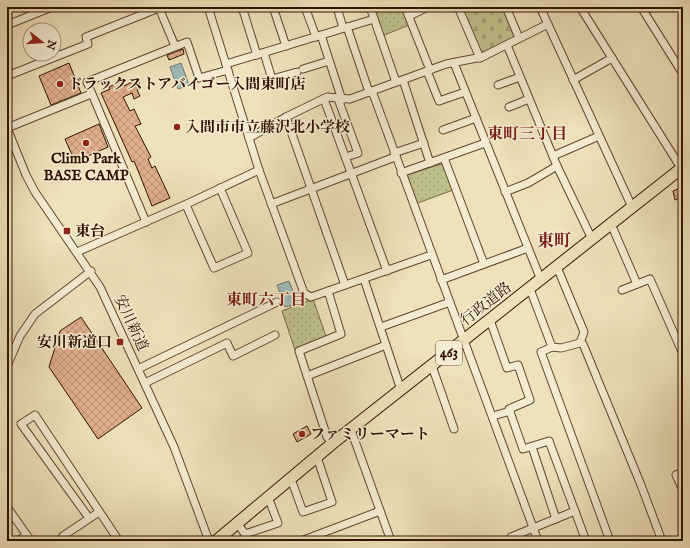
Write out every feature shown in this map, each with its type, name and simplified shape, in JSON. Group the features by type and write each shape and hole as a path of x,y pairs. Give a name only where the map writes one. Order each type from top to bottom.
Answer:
{"highway":[{"name":"行政道路","path":"216,541 334,443 682,168"}],"street":[{"path":"7,25 52,7"},
{"path":"208,7 259,170 304,293 311,297 431,255"},
{"path":"242,7 260,54 272,79 329,61"},
{"path":"273,7 286,46"},
{"path":"305,7 329,61 358,153 346,157"},
{"path":"336,7 450,302 538,541"},
{"path":"370,7 424,142 430,163"},
{"path":"405,7 439,102 465,92"},
{"path":"409,16 428,7"},
{"path":"458,7 480,58"},
{"path":"506,7 519,38"},
{"path":"540,7 632,207"},
{"path":"580,7 682,168"},
{"path":"641,7 683,74"},
{"path":"7,76 88,44 86,37 158,8 175,46"},
{"path":"146,222 87,82 187,42 199,78 260,54 374,19"},
{"path":"249,138 286,117 327,97 350,99 428,71 454,63 480,58 548,24"},
{"path":"507,45 557,166 592,239"},
{"path":"573,80 612,58"},
{"path":"454,63 541,280"},
{"path":"498,85 520,77"},
{"path":"7,128 91,94"},
{"path":"324,99 387,271"},
{"path":"509,107 530,99"},
{"path":"286,117 345,285"},
{"path":"443,130 476,118"},
{"name":"安川新道","path":"7,128 29,180 91,271 102,292 174,447 209,541"},
{"path":"553,156 599,136"},
{"path":"271,204 352,173 424,142"},
{"path":"401,173 485,143"},
{"path":"444,158 484,264"},
{"path":"505,192 528,183 557,166"},
{"path":"77,252 186,205 259,170"},
{"path":"186,205 214,268 248,253 220,188"},
{"path":"611,224 637,284"},
{"path":"441,280 528,248"},
{"path":"557,267 584,332 580,343"},
{"path":"7,366 20,336 35,314 91,271"},
{"path":"364,278 401,390"},
{"path":"622,290 650,279 681,343 683,354"},
{"path":"530,289 552,348"},
{"path":"328,291 341,334 299,351 327,437 334,443"},
{"path":"138,369 277,302"},
{"path":"380,327 450,302"},
{"path":"490,320 506,368 518,365 530,400 509,409 510,411 493,416"},
{"path":"144,383 227,343 234,356 275,335"},
{"path":"580,343 561,348 552,348 541,352 610,541"},
{"path":"580,343 583,344 641,485 661,541"},
{"path":"307,376 386,345"},
{"path":"432,366 454,429"},
{"path":"510,411 523,449 549,441 586,541"},
{"path":"89,518 21,424 35,415 119,541"},
{"path":"351,430 391,541"},
{"path":"532,447 556,519"},
{"path":"291,479 303,512 332,502 317,457"},
{"path":"683,472 676,475 683,490"},
{"path":"237,523 246,534 278,522 268,497"},
{"path":"7,507 29,538 17,541"},
{"path":"301,541 380,511"},
{"path":"511,537 575,511"},
{"path":"66,541 63,536 99,512"}],"green space":[{"path":"372,7 403,7 409,25 382,36"},
{"path":"461,7 503,7 515,36 514,39 483,54 480,53"},
{"path":"441,164 444,165 453,190 415,204 406,179 407,175"},
{"path":"313,299 327,339 295,350 282,311"}],"water":[{"path":"181,63 189,85 178,89 170,67"},
{"path":"289,281 298,304 285,307 277,285"}],"building":[{"path":"183,49 184,54 169,60 167,55"},
{"name":"ドラックストアバイゴー入間東町店","path":"69,63 81,93 51,105 39,76"},
{"path":"138,79 141,88 137,90 140,96 134,99 132,93 123,97 130,111 134,109 141,124 135,126 151,157 148,159 152,168 155,166 170,198 152,206 134,161 132,162 101,93 110,89 109,87 122,81 124,86"},
{"name":"Climb Park BASE CAMP","path":"99,124 108,147 75,162 65,139"},
{"path":"683,187 683,197 675,200 673,191"},
{"path":"81,317 142,408 98,439 49,367 60,331"},
{"name":"ファミリーマート","path":"307,426 311,434 297,442 293,434"}],"place":[{"name":"ドラックストアバイゴー入間東町店","path":"60,84"},
{"name":"入間市市立藤沢北小学校","path":"177,127"},
{"name":"Climb Park BASE CAMP","path":"86,143"},
{"name":"東台","path":"67,231"},
{"name":"安川新道口","path":"120,342"},
{"name":"ファミリーマート","path":"302,434"}],"district":[{"name":"東町三丁目","path":"527,135"},
{"name":"東町","path":"554,241"},
{"name":"東町六丁目","path":"266,301"}]}
